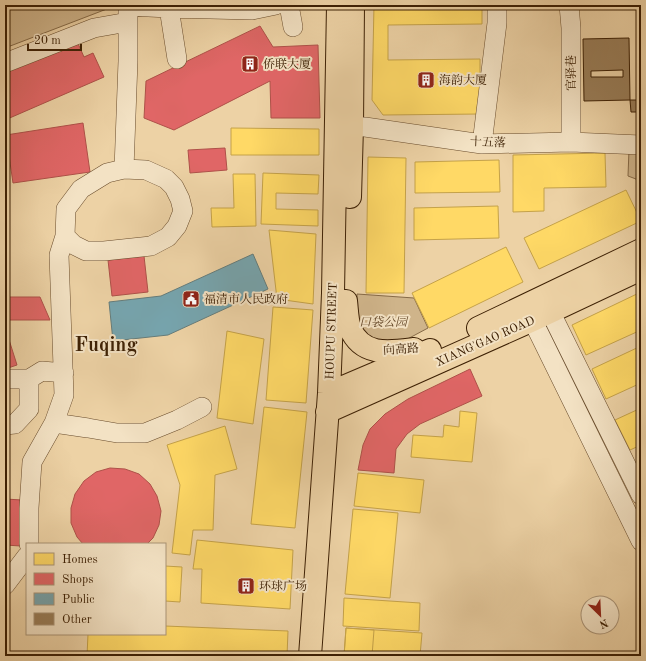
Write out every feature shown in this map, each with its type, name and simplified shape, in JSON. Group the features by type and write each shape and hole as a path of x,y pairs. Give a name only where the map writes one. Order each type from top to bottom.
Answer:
{"main road":[{"name":"HOUPU STREET","path":"310,656 346,301 344,126 338,5"},
{"name":"HOUPU STREET","path":"325,656 335,400 333,293 353,5"},
{"name":"XIANG'GAO ROAD","path":"335,400 538,309 641,250"},
{"name":"XIANG'GAO ROAD","path":"335,400 441,345 641,269"},
{"name":"向高路","path":"346,301 350,327 357,340 370,349 387,352 441,345"}],"street":[{"path":"5,63 94,28 128,11 169,8 252,10 276,5"},
{"path":"288,5 293,27"},
{"path":"482,144 497,23 497,5"},
{"name":"官驿巷","path":"569,5 571,28 571,142"},
{"path":"169,8 177,60"},
{"path":"124,169 128,61 128,11"},
{"name":"十五落","path":"344,126 365,127 482,144 571,142 641,145"},
{"path":"29,543 29,508 32,462 54,423 64,395 59,255 65,236 66,209 81,189 107,173 124,169 146,170 166,179 174,187 180,199 183,211 177,226 168,237 151,246 104,251 86,251 74,245 65,236"},
{"path":"538,309 641,495"},
{"path":"538,309 641,541"},
{"path":"5,379 30,379 42,371 64,373"},
{"path":"5,425 15,424 29,409 30,379"},
{"path":"54,423 117,433 144,433 177,420 202,407"},
{"path":"5,584 26,557"}],"green space":[{"path":"5,5 113,5 112,7 5,48"},
{"path":"629,150 641,150 641,188 636,179 628,176"},
{"name":"口袋公园","path":"357,294 414,298 428,328 400,343 389,347 358,331"}],"building: Homes":[{"name":"海韵大厦","path":"374,5 482,5 482,24 388,25 388,60 480,59 480,114 383,115 372,100"},
{"path":"231,128 319,129 319,155 231,155"},
{"path":"605,153 606,187 544,188 544,211 513,212 513,155"},
{"path":"368,157 406,158 404,293 366,293"},
{"path":"499,160 500,192 415,193 415,162"},
{"path":"263,173 319,175 318,194 276,193 276,209 318,210 318,226 261,224"},
{"path":"233,174 255,174 256,226 212,227 211,208 234,208"},
{"path":"626,190 641,221 539,269 524,238"},
{"path":"498,206 499,238 414,240 414,208"},
{"path":"269,230 316,234 313,304 277,299"},
{"path":"506,247 523,282 429,328 412,293"},
{"path":"641,292 641,330 586,355 572,325"},
{"path":"273,307 313,310 306,403 266,400"},
{"path":"227,331 264,339 253,424 217,418"},
{"path":"641,346 641,383 606,399 592,369"},
{"path":"264,407 307,412 295,528 251,524"},
{"path":"641,408 641,445 630,450 615,420"},
{"path":"460,411 477,413 472,462 411,457 413,435 443,437 444,425 459,427"},
{"path":"225,426 237,469 215,475 213,530 193,530 190,555 172,553 180,485 167,445"},
{"path":"358,473 424,480 420,513 354,506"},
{"path":"353,509 398,513 390,598 345,594"},
{"name":"环球广场","path":"197,540 293,550 290,609 201,603 202,569 193,569"},
{"path":"166,566 182,567 180,602 166,601"},
{"path":"344,598 420,603 419,631 343,626"},
{"path":"166,626 288,631 287,656 87,656 88,635 166,635"},
{"path":"346,628 422,633 420,656 344,656"},
{"path":"346,628 374,630 372,656 344,656"}],"building: Shops":[{"name":"侨联大厦","path":"260,26 273,47 318,45 320,118 271,118 270,81 174,130 144,118 146,81"},
{"path":"76,39 84,57 93,53 104,77 5,120 5,70"},
{"path":"83,123 90,172 13,183 6,135"},
{"path":"225,148 227,170 190,173 188,150"},
{"path":"144,256 148,292 112,296 108,260"},
{"path":"5,297 40,297 50,320 5,320"},
{"path":"5,327 17,365 5,369"},
{"path":"470,369 482,396 420,424 407,434 396,449 394,473 358,470 363,445 370,429 385,414 408,399"},
{"path":"110,468 125,469 139,474 150,484 157,496 161,511 159,525 153,538 148,543 82,543 77,537 71,523 71,508 75,494 84,481 96,472"},
{"path":"5,499 22,500 21,546 5,545"}],"building: Public":[{"name":"福清市人民政府","path":"253,254 268,289 168,335 113,341 109,302 161,296"}],"building: Other":[{"path":"629,38 630,100 584,101 583,39","holes":["623,70 623,77 591,77 591,71"]},
{"path":"630,100 641,100 641,112 631,112"}],"place":[{"name":"侨联大厦","path":"250,64"},
{"name":"海韵大厦","path":"426,80"},
{"name":"福清市人民政府","path":"191,299"},
{"name":"环球广场","path":"246,586"}],"district":[{"name":"Fuqing","path":"106,344"}]}
